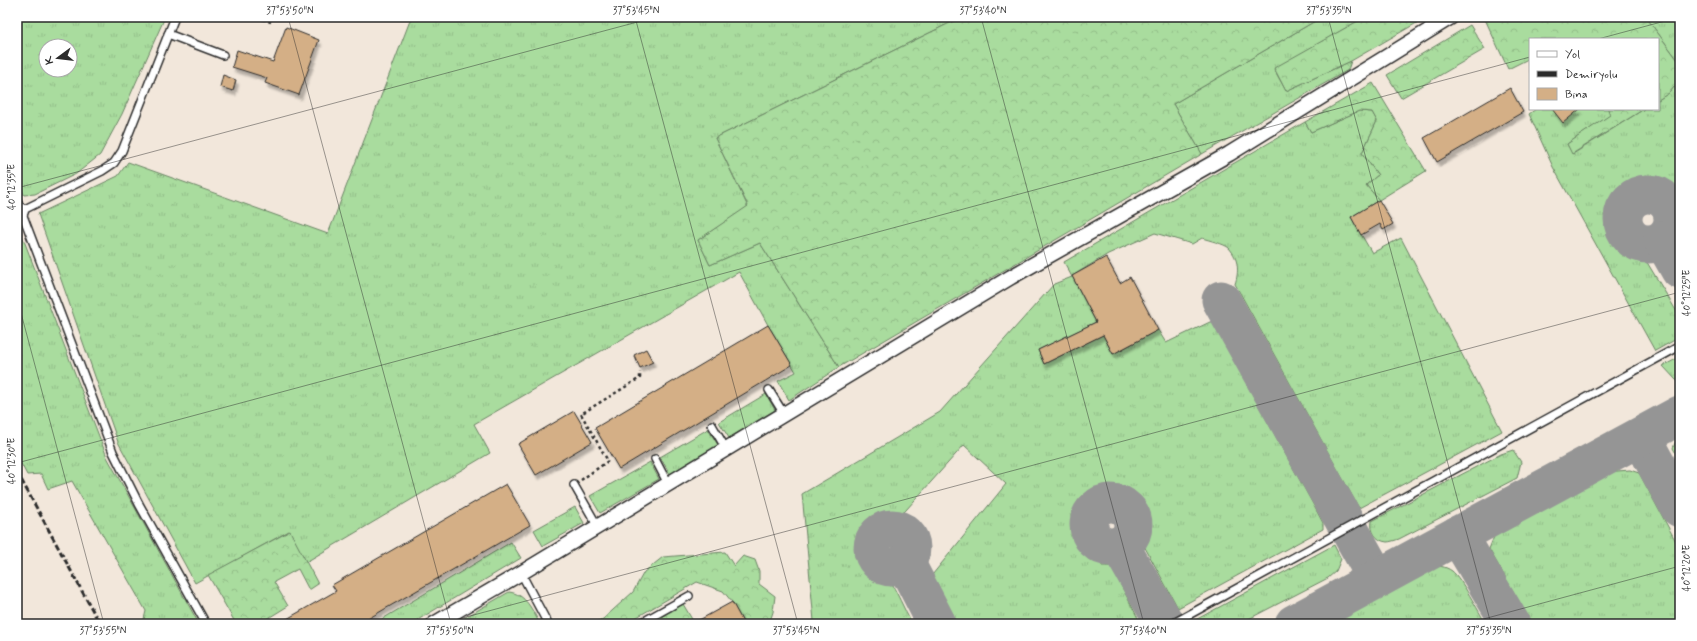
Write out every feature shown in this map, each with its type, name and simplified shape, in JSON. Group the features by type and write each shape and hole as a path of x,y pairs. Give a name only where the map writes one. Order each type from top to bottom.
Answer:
{"street":[{"path":"434,624 598,527 1011,276 1229,154 1451,17"}],"lane":[{"path":"175,17 122,151 114,163 102,170 18,208 112,452 139,504 206,624"},
{"path":"168,34 223,55"},
{"path":"1172,624 1680,346"},
{"path":"769,390 784,414"},
{"path":"712,425 726,449"},
{"path":"655,459 668,484"},
{"path":"574,485 598,527"},
{"path":"521,573 548,624"},
{"path":"639,624 689,596"}],"path":[{"path":"257,17 271,22"},
{"path":"574,485 608,461 581,414 640,378 640,372"}],"shaded area":[{"path":"17,17 1680,17 1680,624 17,624"}],"green space":[{"path":"17,17 165,17 122,114 100,155 76,174 35,194 24,195 17,176"},
{"path":"410,17 962,17 715,138 748,207 698,240 710,265 760,243 839,367 789,400 778,381 796,372 739,272 474,424 490,453 306,562 289,531 195,583 118,442 38,214 118,176 128,162 328,234 411,18"},
{"path":"962,17 1322,17 1173,104 1202,154 839,367 760,243 710,265 698,240 748,206 715,138"},
{"path":"1322,17 1365,17 1274,69 1286,91 1351,61 1348,70 1202,154 1173,104"},
{"path":"1365,17 1427,17 1351,61 1286,91 1274,68"},
{"path":"1484,17 1646,17 1680,63 1680,80 1669,93 1659,99 1659,38 1529,38 1529,58 1508,69"},
{"path":"1646,17 1680,17 1680,63"},
{"path":"1470,25 1485,49 1401,98 1387,75"},
{"path":"1680,80 1680,200 1670,188 1656,182 1639,182 1625,189 1617,197 1610,209 1612,234 1625,250 1645,259 1680,317 1680,337 1655,351 1553,167 1529,114 1535,110 1608,110 1611,115 1567,144 1573,154 1642,110 1659,110 1659,99 1669,93"},
{"path":"1373,83 1426,171 1379,200 1366,185 1378,175 1362,153 1377,121 1372,112 1359,111 1311,132 1305,122"},
{"path":"1608,110 1642,110 1572,154 1567,144 1610,115"},
{"path":"1359,111 1372,112 1377,121 1362,153 1378,175 1366,185 1379,200 1351,217 1372,253 1401,238 1502,431 1359,508 1235,284 1237,266 1232,252 1224,245 1202,238 1192,244 1155,233 1108,254 1072,276 1096,322 1038,350 1044,364 1103,335 1113,354 1158,330 1166,343 1212,321 1314,506 1323,523 1323,529 1178,608 1143,544 1146,527 1135,501 1121,495 1106,494 1104,488 1088,497 1090,501 1082,509 1079,521 1082,537 1089,551 1101,557 1102,566 1111,566 1141,624 951,624 928,580 1006,484 964,445 898,519 884,519 877,521 867,530 863,542 862,549 866,562 871,569 888,577 912,624 810,624 814,621 802,494 940,412 1054,284 1072,277 1064,262 1305,122 1311,132"},
{"path":"17,225 107,457 199,624 147,624 144,619 146,611 72,481 48,489 41,474 27,475 17,456"},
{"path":"1680,357 1680,382 1676,380 1663,366"},
{"path":"766,394 775,410 729,438 719,422"},
{"path":"708,429 718,445 670,474 660,457"},
{"path":"1680,431 1680,461 1673,448"},
{"path":"1513,450 1521,462 1517,478 1399,539 1387,542 1383,541 1377,538 1373,532 1372,521 1501,454"},
{"path":"650,462 659,479 600,513 590,496"},
{"path":"1630,470 1639,473 1680,549 1680,624 1532,624 1489,549 1495,534 1605,472"},
{"path":"575,507 584,523 543,546 534,530"},
{"path":"290,531 318,584 309,590 298,569 274,582 288,606 262,622 263,624 236,624 208,575"},
{"path":"511,542 521,558 411,624 374,624"},
{"path":"1334,545 1341,559 1336,571 1328,578 1239,624 1188,624"},
{"path":"725,552 734,566 743,556 755,560 759,571 759,584 775,596 773,612 769,624 744,624 732,602 723,591 697,582 625,624 591,624 603,619 633,592 644,572 663,557"},
{"path":"1431,566 1447,568 1456,575 1486,624 1326,624"},
{"path":"509,592 515,593 524,599 540,624 454,624"},
{"path":"683,604 693,621 688,624 649,624"}],"building":[{"path":"286,27 319,40 299,95 265,83 267,78 232,67 237,50 273,62"},
{"path":"223,75 236,80 233,91 220,87"},
{"path":"1510,88 1523,112 1437,162 1424,138"},
{"path":"1553,110 1579,110 1563,123"},
{"path":"1379,200 1393,224 1383,230 1380,224 1361,235 1351,217"},
{"path":"1106,257 1120,283 1130,277 1158,330 1113,354 1103,335 1044,364 1038,350 1096,322 1072,276"},
{"path":"768,325 792,365 619,469 595,428"},
{"path":"646,349 653,362 640,368 634,355"},
{"path":"574,411 592,442 536,475 518,444"},
{"path":"506,484 530,525 359,624 278,624 336,591 332,585"},
{"path":"732,602 744,624 692,624"}],"taxiway":[{"path":"1648,194 1657,196 1666,201 1671,210 1673,219 1671,228 1666,237 1657,242 1648,244 1639,242 1630,237 1625,228 1623,219 1625,210 1630,201 1639,196 1648,194"},
{"path":"1663,240 1680,270"},
{"path":"1221,300 1377,579"},
{"path":"1294,624 1680,415"},
{"path":"1641,437 1680,508"},
{"path":"1107,503 1115,503 1127,509 1133,521 1133,525 1133,529 1127,541 1115,547 1107,547 1095,541 1089,529 1089,521 1095,509 1107,503"},
{"path":"888,529 896,529 906,534 910,541 911,548 910,555 906,562 896,567 888,567 878,562 876,559 873,552 873,544 878,534 881,532 888,529"},
{"path":"1458,535 1511,624"},
{"path":"1120,546 1165,624"},
{"path":"905,562 937,624"}],"railway":[{"path":"17,472 100,624"}]}
